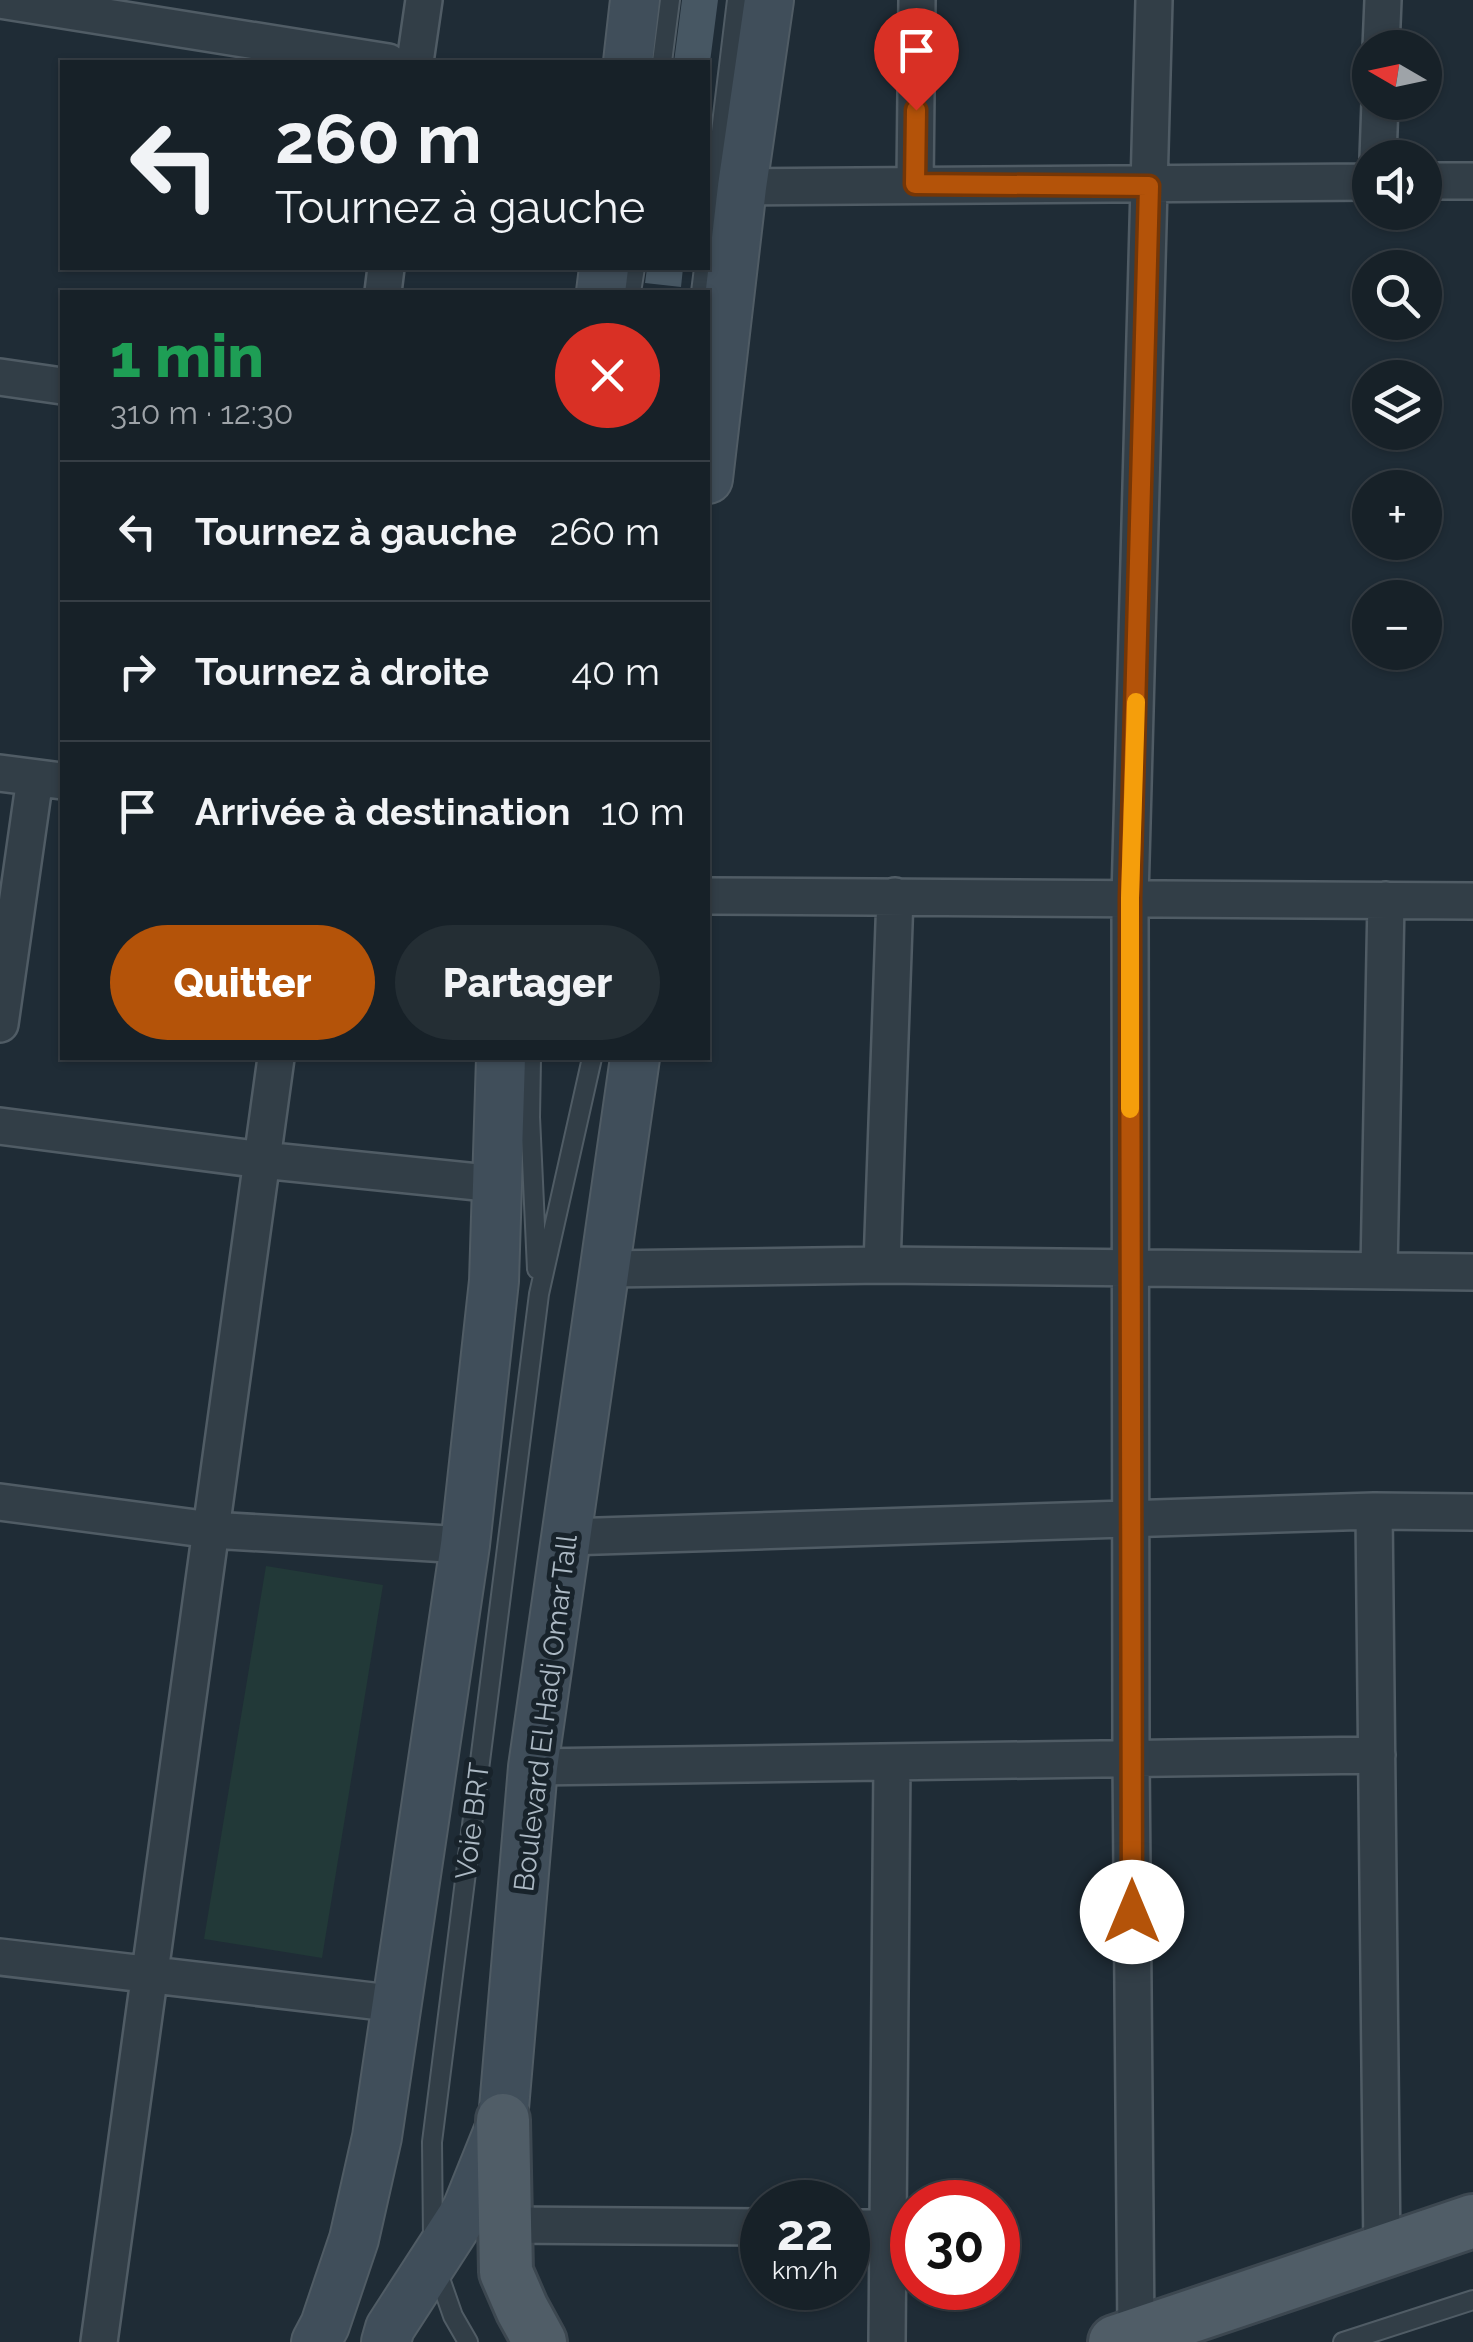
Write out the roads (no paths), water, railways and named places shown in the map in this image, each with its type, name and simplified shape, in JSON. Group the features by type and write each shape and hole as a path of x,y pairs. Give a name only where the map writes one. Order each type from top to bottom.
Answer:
{"main road":[{"path":"628,60 635,0"},
{"path":"710,462 742,187 770,0"},
{"path":"316,2342 354,2239 377,2137 465,1545 494,1281 501,1060"},
{"name":"Boulevard El Hadj Omar Tall","path":"386,2342 390,2328 467,2210 502,2120 533,1767 636,1060"},
{"path":"502,2120 506,2272 540,2342"},
{"path":"1126,2339 1473,2221"}],"street":[{"path":"0,0 375,60"},
{"path":"415,60 424,0"},
{"path":"915,184 918,0"},
{"path":"1126,2339 1131,1759 1130,898 1154,0"},
{"path":"1382,30 1383,0"},
{"path":"1442,181 1473,181"},
{"path":"742,187 1352,182"},
{"path":"0,377 60,386"},
{"path":"0,772 49,779 0,1024"},
{"path":"710,896 1473,901"},
{"path":"882,1265 895,896"},
{"path":"1379,1271 1386,900"},
{"path":"99,2342 276,1060"},
{"path":"0,1126 262,1160 497,1184"},
{"path":"606,1269 882,1265 1473,1272"},
{"path":"0,1502 211,1530 465,1545"},
{"path":"1374,1512 1382,2252"},
{"path":"567,1537 1473,1512"},
{"path":"533,1767 1377,1755"},
{"path":"888,2342 892,1762"},
{"path":"0,1957 398,2004"},
{"path":"503,2225 740,2227"},
{"path":"870,2228 887,2228"}],"lane":[{"path":"662,60 670,0"},
{"path":"710,223 737,0"},
{"name":"Voie BRT","path":"532,1060 530,1117 539,1294"},
{"name":"Voie BRT","path":"468,2342 453,2316 434,2260 432,2142 539,1294 592,1060"},
{"path":"1344,2342 1473,2300"}]}
